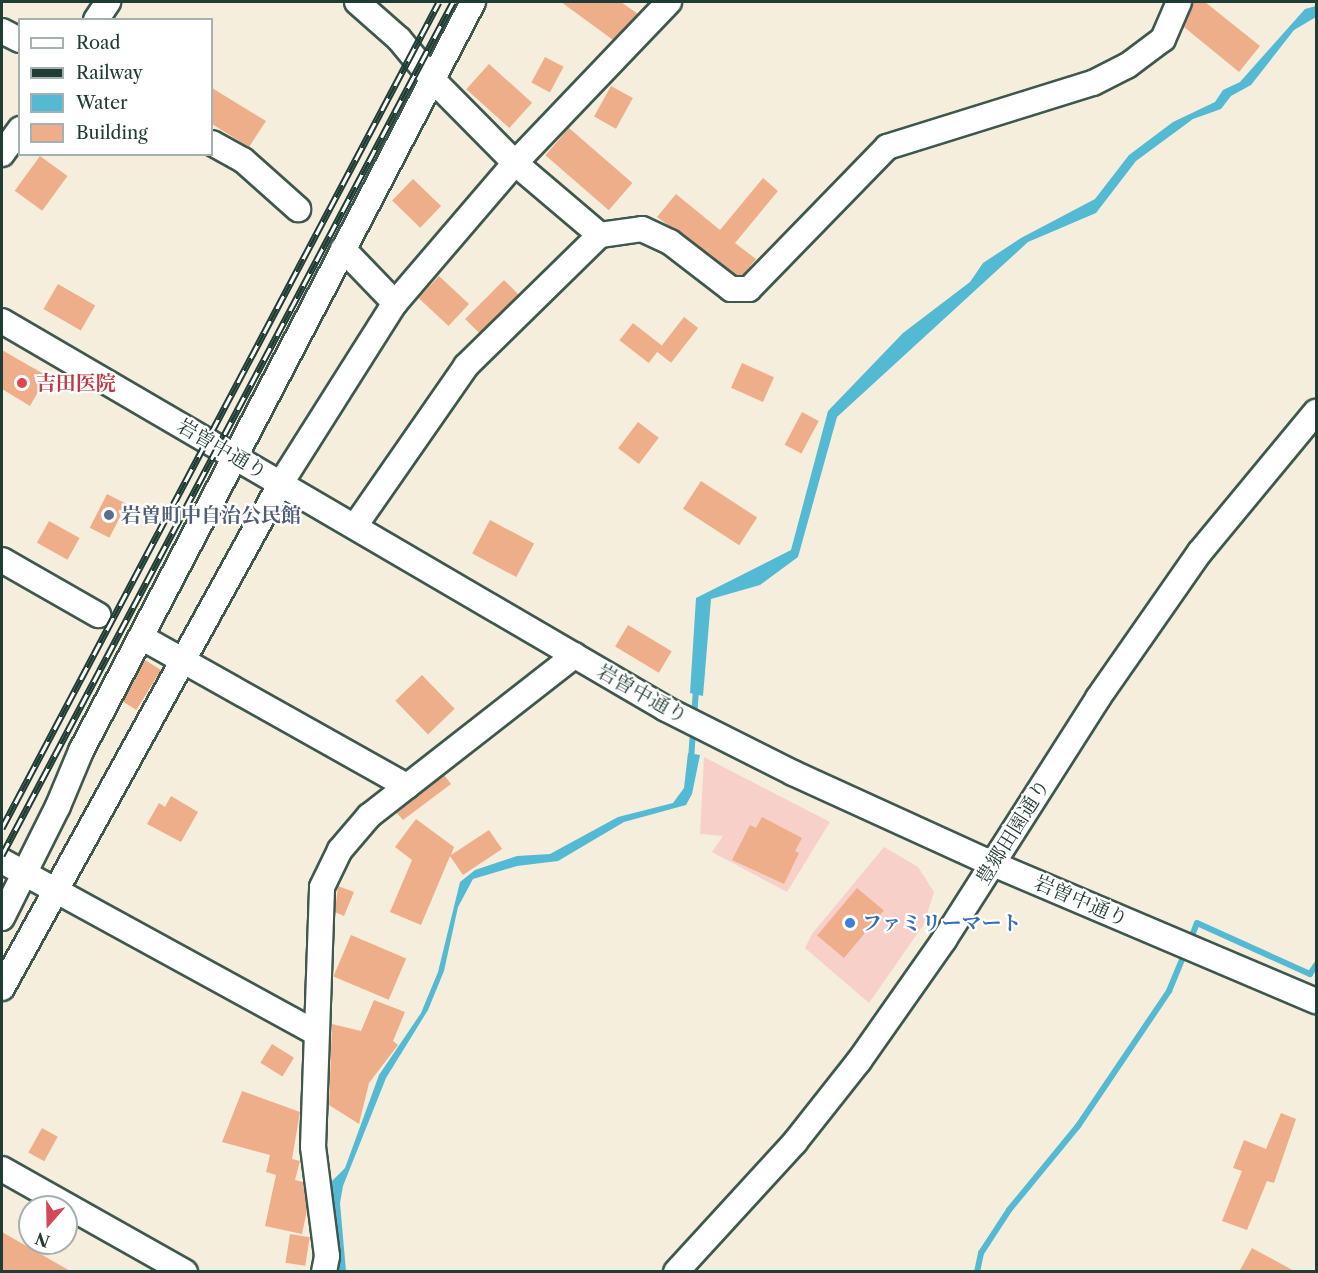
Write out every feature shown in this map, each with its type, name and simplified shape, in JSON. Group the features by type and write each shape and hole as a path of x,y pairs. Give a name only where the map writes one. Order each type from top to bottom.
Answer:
{"street":[{"path":"97,18 108,2"},
{"path":"357,2 399,39 433,80 515,163 600,235"},
{"path":"2,918 26,874 81,751 473,2"},
{"path":"2,988 280,483 395,303 515,163 669,2"},
{"path":"355,526 466,366 600,235 642,229 670,242 731,289 749,289 887,147 1093,83 1127,66 1163,39 1179,2"},
{"path":"2,31 18,39"},
{"path":"2,154 18,132"},
{"path":"213,144 243,160 298,209"},
{"path":"343,249 395,303"},
{"name":"岩曽中通り","path":"2,321 575,656 726,739 993,864 1317,1000"},
{"name":"豊郷田園通り","path":"676,1272 795,1142 859,1061 993,864 1098,698 1200,552 1317,412"},
{"path":"2,560 98,615"},
{"path":"141,637 407,786"},
{"path":"324,1272 327,1256 313,1147 314,1032 322,887 347,841 369,816 575,656"},
{"path":"2,861 314,1032"},
{"path":"2,1169 185,1272"}],"shaded area":[{"path":"704,757 830,822 787,892 712,852 723,836 700,834"},
{"path":"884,847 918,867 934,892 924,924 869,1003 805,948 812,934"}],"water":[{"path":"1316,6 1316,17 1294,30 1251,85 1231,96 1221,109 1193,119 1136,161 1096,213 1028,242 837,417 798,557 760,585 711,599 703,696 690,693 696,598 791,550 828,411 903,333 970,282 983,263 1021,238 1095,199 1129,155 1173,122 1215,102 1223,90 1240,82 1305,9"},
{"path":"688,753 700,755 692,794 686,805 624,822 558,861 517,866 473,879 458,907 444,971 428,1010 386,1078 343,1186 340,1203 346,1271 338,1271 329,1207 330,1183 345,1168 379,1075 421,1013 438,972 460,882 475,870 517,856 550,854 618,817 673,803 684,788"}],"building":[{"path":"561,2 621,2 638,14 613,40"},
{"path":"1194,2 1205,2 1260,46 1239,72 1184,27"},
{"path":"545,57 564,67 550,92 531,83"},
{"path":"489,64 532,103 509,128 466,89"},
{"path":"611,86 633,98 616,129 594,117"},
{"path":"213,89 266,121 249,147 213,125"},
{"path":"569,128 632,183 609,210 545,155"},
{"path":"40,156 68,176 42,211 15,191"},
{"path":"763,178 778,191 735,243 756,259 743,275 736,275 657,217 676,194 720,230"},
{"path":"413,179 441,206 420,228 392,201"},
{"path":"439,276 469,304 449,326 419,298"},
{"path":"504,280 519,295 480,334 465,319"},
{"path":"58,284 95,306 81,331 44,309"},
{"path":"684,317 698,328 671,363 657,352"},
{"path":"633,323 662,346 649,363 619,340"},
{"name":"吉田医院","path":"2,350 47,376 30,406 2,389"},
{"path":"742,363 774,377 763,402 731,388"},
{"path":"802,412 819,421 801,454 785,445"},
{"path":"638,422 659,438 639,464 618,448"},
{"path":"701,481 757,517 739,545 683,509"},
{"name":"岩曽町中自治公民館","path":"107,494 127,504 109,538 90,528"},
{"path":"490,520 534,543 516,577 472,554"},
{"path":"49,521 80,538 67,560 37,543"},
{"path":"628,625 672,651 659,673 615,646"},
{"path":"145,660 161,670 136,710 120,700"},
{"path":"422,675 455,709 428,735 395,701"},
{"path":"444,775 451,784 403,820 397,813"},
{"path":"171,796 198,812 181,842 147,824 159,803 165,807"},
{"path":"762,817 802,838 795,851 799,853 784,884 732,860 750,825 756,828"},
{"path":"416,819 454,847 451,855 489,830 502,849 463,875 450,856 421,925 390,912 412,860 395,847"},
{"path":"338,886 354,892 344,916 335,912"},
{"name":"ファミリーマート","path":"857,888 884,910 844,958 817,935"},
{"path":"351,935 406,958 389,1000 333,976"},
{"path":"374,1000 405,1012 393,1041 398,1045 369,1083 359,1124 329,1105 332,1024 361,1031"},
{"path":"272,1044 294,1058 282,1076 260,1063"},
{"path":"242,1091 300,1112 292,1159 300,1161 295,1180 303,1182 307,1210 302,1234 265,1226 276,1175 266,1172 270,1155 222,1142"},
{"path":"1281,1113 1296,1119 1274,1183 1267,1181 1247,1230 1222,1221 1242,1171 1233,1168 1244,1140 1266,1149"},
{"path":"42,1128 58,1137 44,1161 28,1152"},
{"path":"2,1232 18,1241 18,1255 42,1255 72,1272 2,1272"},
{"path":"290,1234 310,1237 305,1266 285,1263"},
{"path":"1252,1248 1296,1272 1239,1272"}],"waterway":[{"path":"694,718 696,686"},
{"path":"691,760 693,728"},
{"path":"1190,941 1197,923 1310,974 1316,965"},
{"path":"977,1272 981,1253 1009,1210 1078,1126 1169,991 1186,950"}],"railway":[{"path":"2,828 439,2"},
{"path":"2,855 453,2"}],"place":[{"name":"吉田医院","path":"22,383"},
{"name":"岩曽町中自治公民館","path":"109,515"},
{"name":"ファミリーマート","path":"850,923"}]}
